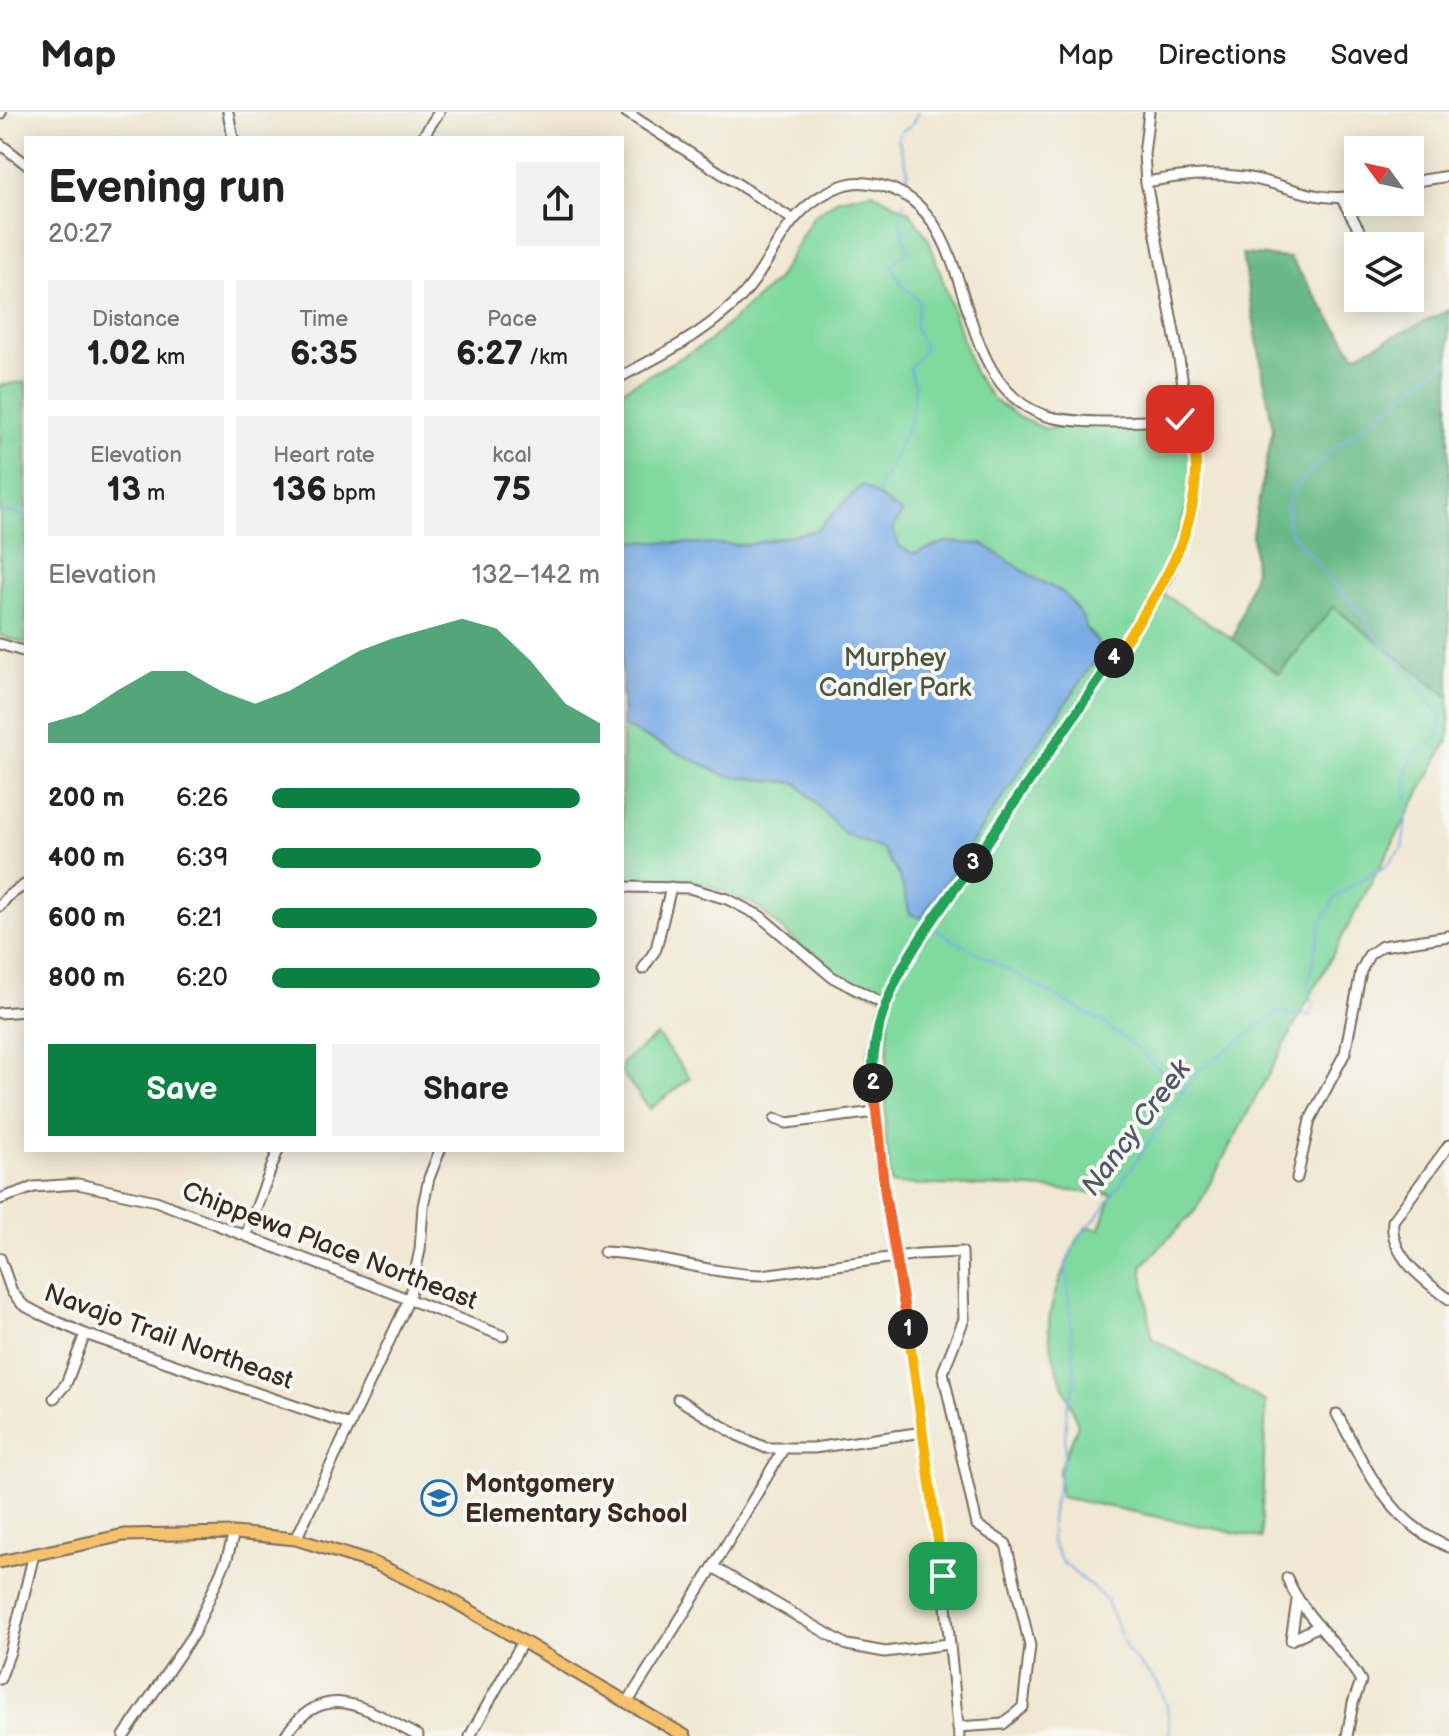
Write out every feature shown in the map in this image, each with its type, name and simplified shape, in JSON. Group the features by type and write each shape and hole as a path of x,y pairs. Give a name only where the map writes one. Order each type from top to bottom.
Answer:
{"main road":[{"path":"0,1562 124,1535 234,1533 296,1539 376,1564 448,1598 627,1703 665,1731 685,1736"}],"street":[{"path":"228,112 233,136"},
{"path":"423,136 439,112"},
{"path":"626,112 792,219"},
{"path":"604,1252 653,1257 741,1275 784,1274 895,1257 962,1252 964,1319 943,1372 977,1525 1006,1544 1030,1646 1023,1707 1003,1724 959,1732 943,1576 895,1257 875,1112 872,1058 884,1004 903,966 1166,580 1192,512 1196,465 1190,419 1146,182 1144,154 1149,112"},
{"path":"0,144 24,162"},
{"path":"1146,182 1194,173 1246,177 1297,192 1342,199 1360,232"},
{"path":"1424,180 1449,176"},
{"path":"624,375 685,343 737,301 759,275 792,219 809,202 851,182 887,187 907,196 925,212 942,239 957,273 984,358 993,374 1029,408 1059,419 1190,419"},
{"path":"0,644 24,651"},
{"path":"0,906 24,885"},
{"path":"624,887 703,890 740,905 760,916 832,977 884,1004"},
{"path":"643,969 656,949 671,887"},
{"path":"1297,1178 1310,1120 1345,1053 1361,971 1369,955 1382,946 1449,936"},
{"path":"0,1013 24,1011"},
{"path":"775,1119 787,1123 875,1112"},
{"path":"1449,1145 1393,1221 1392,1234 1406,1263 1449,1299"},
{"path":"246,1235 277,1152"},
{"path":"296,1539 409,1299 420,1250 423,1206 439,1152"},
{"name":"Chippewa Place Northeast","path":"0,1199 34,1187 78,1184 156,1201 503,1336"},
{"name":"Navajo Trail Northeast","path":"0,1258 12,1292 23,1305 85,1334 350,1425"},
{"path":"54,1398 66,1384 85,1334"},
{"path":"678,1399 737,1435 766,1448 814,1448 923,1432"},
{"path":"1337,1414 1379,1490 1407,1524 1449,1547"},
{"path":"627,1703 784,1448"},
{"path":"124,1736 194,1633 227,1558 234,1533"},
{"path":"0,1679 10,1652 34,1554"},
{"path":"713,1567 847,1645 885,1652 949,1644"},
{"path":"1287,1578 1297,1601 1352,1665 1361,1681 1347,1736"},
{"path":"1297,1601 1291,1640 1319,1626"},
{"path":"470,1736 523,1641"},
{"path":"285,1736 296,1719 314,1707 332,1701 350,1702 418,1736"}],"green space":[{"name":"Murphey Candler Park","path":"872,192 910,212 929,240 974,373 993,399 1022,419 1046,429 1076,423 1184,429 1190,449 1190,490 1179,531 1154,588 1233,639 1279,674 1333,606 1449,697 1449,738 1195,1211 1142,1266 1152,1338 1266,1402 1261,1538 1060,1497 1059,1470 1078,1425 1053,1354 1049,1319 1061,1276 1074,1247 1087,1227 1100,1229 1112,1194 1017,1187 891,1184 885,1134 889,998 856,988 804,949 755,905 703,883 654,880 624,884 624,389 707,343 776,281 813,217 838,199"},
{"path":"1242,254 1290,258 1355,355 1449,310 1449,697 1333,607 1279,674 1233,639 1255,570 1252,534 1273,429"},
{"path":"24,382 24,642 0,636 0,385"},
{"path":"657,1035 690,1078 650,1109 624,1076 624,1061"}],"water":[{"path":"862,485 902,513 893,529 899,546 914,554 946,542 983,544 1036,579 1064,593 1083,618 1086,629 1098,642 1095,660 921,918 910,914 900,877 882,849 844,834 797,783 727,776 624,727 624,541 746,545 817,530"}],"waterway":[{"path":"906,183 908,171 898,139 902,131 911,126 918,112"},
{"path":"877,495 911,419 915,385 909,369 925,349 915,327 919,301 902,285 891,265 908,252 900,219 904,202"},
{"name":"Nancy Creek","path":"1170,1736 1167,1705 1158,1684 1127,1651 1106,1599 1062,1562 1051,1540 1051,1517 1064,1457 1067,1405 1075,1382 1066,1265 1077,1240 1100,1213 1198,1071 1278,1012 1310,1016 1313,1004 1308,985 1322,920 1335,898 1385,867 1402,848 1407,814 1407,766 1420,750 1438,738 1441,717 1412,676 1378,640 1365,618 1290,531 1286,507 1295,487 1330,452 1449,360"},
{"path":"0,511 24,516"},
{"path":"934,929 1104,1023 1139,1050 1182,1091"}],"place":[{"name":"Montgomery Elementary School","path":"439,1498"}],"route":[{"path":"943,1576 908,1329 885,1194 872,1079 874,1043 884,1004 913,950 1119,650 1175,562 1192,512 1196,465 1190,419 1180,419"}]}
